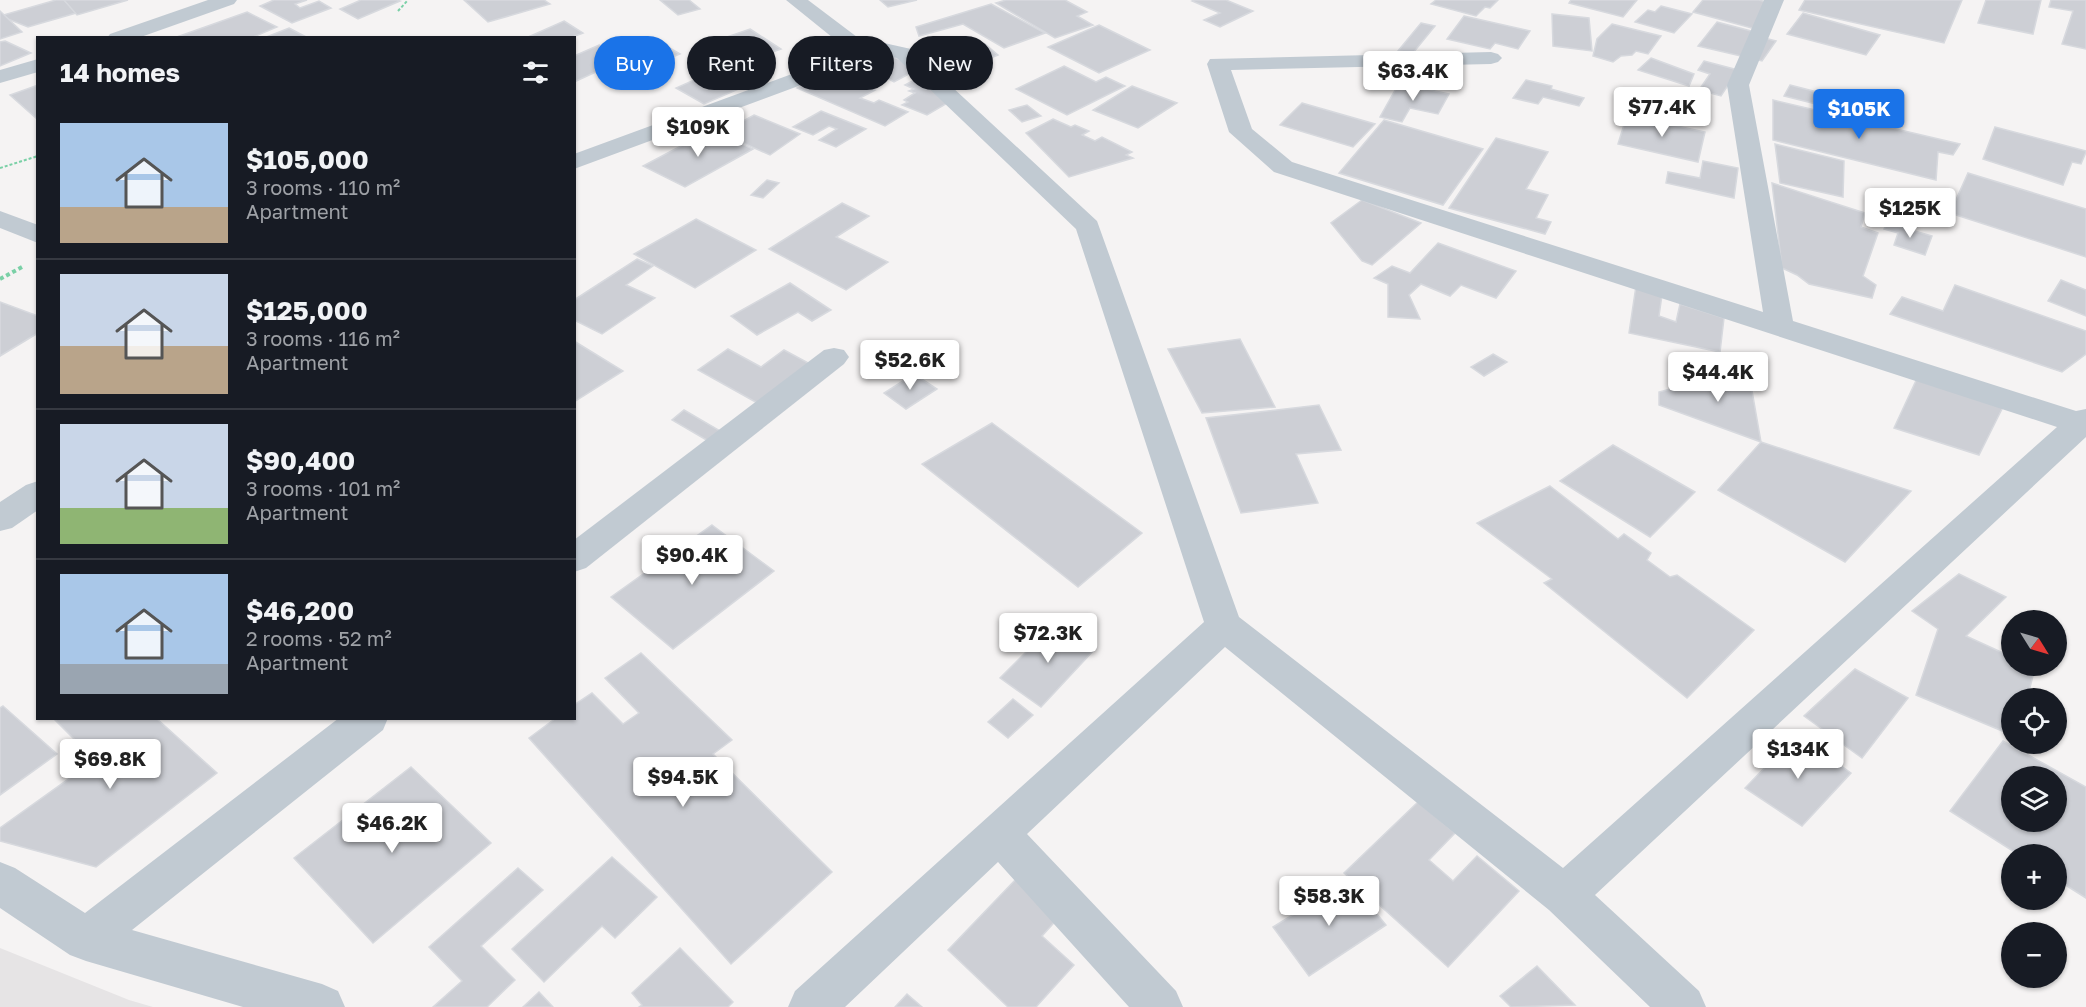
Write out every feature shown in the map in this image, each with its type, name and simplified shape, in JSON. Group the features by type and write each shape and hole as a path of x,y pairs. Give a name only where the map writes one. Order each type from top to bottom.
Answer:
{"street":[{"path":"161,0 179,16"},
{"path":"123,36 228,0"},
{"path":"796,0 842,36"},
{"path":"1774,0 1738,85 1780,327"},
{"path":"894,51 904,53 1088,226 1224,626 1564,895 1683,1007"},
{"path":"1491,58 1218,64 1241,132 1283,167 2084,422"},
{"path":"0,77 36,66"},
{"path":"576,161 788,82"},
{"path":"0,219 36,234"},
{"path":"576,557 834,357"},
{"path":"1564,895 2084,422"},
{"path":"0,519 36,494"},
{"path":"811,1007 1224,626"},
{"path":"86,939 366,720"},
{"path":"999,834 1160,1007"},
{"path":"0,884 86,939 322,1007"}],"path":[{"path":"398,11 408,0"},
{"path":"0,168 36,157"},
{"path":"0,279 28,264"}],"shaded area":[{"path":"0,948 129,1000 153,1007 0,1007"}],"building":[{"path":"56,0 64,0 76,13 28,27 0,16"},
{"path":"64,0 128,0 77,15"},
{"path":"274,0 307,0 295,4 300,8 319,1 331,8 292,23 260,6"},
{"path":"361,0 400,1 358,19 340,9"},
{"path":"464,0 544,0 550,4 488,22"},
{"path":"660,0 689,0 700,9 678,15"},
{"path":"880,0 917,0 888,7"},
{"path":"1006,0 1065,0 1087,12 1077,16 1093,25 1055,38 996,3"},
{"path":"1226,0 1253,11 1220,27 1204,20 1220,13 1192,1"},
{"path":"1436,0 1498,0 1490,8 1485,7 1476,16 1431,4"},
{"path":"1571,0 1637,0 1623,17 1569,3"},
{"path":"1703,0 1759,0 1774,4 1755,29 1693,12"},
{"path":"1805,0 1962,0 1944,43 1799,10"},
{"path":"1986,0 2041,0 2033,34 1978,23"},
{"path":"2051,0 2086,0 2086,49 2062,44 2073,11 2049,7"},
{"path":"991,4 1045,33 1004,48 993,42 993,36 984,36 963,24 919,36 916,27"},
{"path":"1661,6 1692,14 1674,33 1635,22 1648,10 1655,12"},
{"path":"0,11 22,32 0,39"},
{"path":"247,12 277,27 256,36 180,36"},
{"path":"1803,13 1880,35 1866,55 1787,34"},
{"path":"1552,14 1589,18 1592,51 1553,46"},
{"path":"1464,16 1530,31 1518,49 1495,43 1490,49 1447,39"},
{"path":"564,21 583,33 575,36 530,36"},
{"path":"1717,22 1755,32 1753,35 1776,41 1762,61 1698,46"},
{"path":"1421,23 1435,26 1413,53 1398,51"},
{"path":"1612,24 1661,36 1648,54 1636,51 1632,55 1621,56 1613,62 1593,56 1597,39"},
{"path":"1099,25 1150,50 1099,73 1048,47"},
{"path":"289,28 304,36 269,36"},
{"path":"750,29 761,36 730,36"},
{"path":"5,41 31,53 0,66 0,42"},
{"path":"594,47 594,73 576,81 576,55"},
{"path":"894,58 906,62 906,76 894,82"},
{"path":"1651,58 1694,74 1689,86 1638,70"},
{"path":"1704,61 1738,70 1721,96 1699,90 1710,74 1698,70"},
{"path":"1064,66 1096,82 1106,77 1125,86 1067,115 1016,89"},
{"path":"1526,80 1552,86 1551,89 1584,98 1579,106 1543,97 1538,104 1513,98"},
{"path":"687,83 687,90 736,90 704,104 676,88"},
{"path":"1399,83 1449,94 1438,114 1410,108 1402,122 1380,117"},
{"path":"1790,85 1829,95 1831,90 1893,104 1884,126 1821,110 1824,106 1784,96"},
{"path":"36,86 36,118 10,95"},
{"path":"1132,86 1177,103 1138,128 1093,110"},
{"path":"802,90 875,90 860,98 874,103 879,100 908,112 885,126"},
{"path":"938,90 951,101 927,115 902,105 908,102 904,100 915,93 909,91"},
{"path":"1773,100 1960,144 1953,155 1938,152 1936,180 1773,140"},
{"path":"1302,103 1375,124 1353,147 1280,125"},
{"path":"1027,105 1041,116 1022,122 1009,110"},
{"path":"821,111 866,129 836,147 819,140 837,129 829,126 813,135 793,127"},
{"path":"754,115 800,134 770,155 721,133"},
{"path":"1627,115 1705,132 1698,162 1618,144"},
{"path":"1053,119 1071,127 1075,125 1089,131 1082,135 1095,141 1102,137 1132,152 1126,155 1133,158 1069,177 1026,133"},
{"path":"1384,120 1483,149 1443,205 1339,173"},
{"path":"1995,127 2086,152 2081,164 2072,162 2063,185 1983,159"},
{"path":"711,130 753,149 685,187 643,166"},
{"path":"1496,138 1548,152 1526,189 1548,195 1536,218 1551,222 1545,234 1449,208"},
{"path":"1775,144 1844,161 1843,197 1780,183"},
{"path":"1703,161 1738,168 1734,198 1666,183 1668,172 1700,178"},
{"path":"1968,173 2086,209 2086,257 1950,213"},
{"path":"767,180 779,183 763,198 751,195"},
{"path":"1772,183 1865,213 1861,227 1878,233 1863,276 1876,285 1872,298 1809,284 1782,268"},
{"path":"1362,200 1421,223 1372,265 1362,261 1331,223"},
{"path":"842,203 869,216 836,237 888,262 846,290 769,249"},
{"path":"696,219 756,250 695,288 634,254"},
{"path":"1887,223 1932,236 1925,255 1894,245 1898,233 1884,229"},
{"path":"1438,243 1516,271 1496,298 1461,285 1450,296 1421,284 1409,295 1420,319 1388,317 1388,284 1374,278 1392,266 1410,273"},
{"path":"637,259 653,266 626,285 655,298 602,334 576,321 576,299"},
{"path":"2061,280 2086,290 2086,316 2048,301"},
{"path":"790,283 831,310 812,321 798,312 757,335 731,316"},
{"path":"1955,285 2086,331 2086,354 2062,372 1890,314 1902,297 1943,311"},
{"path":"1636,286 1662,295 1659,316 1676,322 1680,304 1724,318 1720,352 1629,333"},
{"path":"0,302 36,315 36,334 0,356"},
{"path":"1240,339 1275,407 1202,413 1168,349"},
{"path":"576,342 623,371 576,401"},
{"path":"728,349 761,367 784,350 814,366 761,405 698,370"},
{"path":"1493,354 1507,362 1484,376 1471,367"},
{"path":"1748,368 1761,442 1659,405 1659,392"},
{"path":"1920,372 2003,407 1979,455 1894,428"},
{"path":"914,374 937,389 906,409 884,393"},
{"path":"1319,405 1341,450 1296,454 1318,503 1241,513 1206,418"},
{"path":"684,410 722,432 710,442 672,420"},
{"path":"992,423 1142,533 1078,587 922,464"},
{"path":"1761,442 1911,491 1845,562 1718,490"},
{"path":"1613,445 1695,492 1650,537 1560,481"},
{"path":"1550,486 1618,539 1624,534 1651,553 1647,560 1670,577 1677,575 1754,630 1687,698 1544,583 1552,579 1477,523"},
{"path":"712,525 774,571 673,649 611,597"},
{"path":"1959,574 2006,597 1966,636 2001,652 2001,676 2033,676 2030,688 2001,688 2001,730 1916,695 1938,629 1912,611"},
{"path":"1056,622 1096,648 1041,707 1000,678"},
{"path":"641,653 732,740 713,754 832,872 731,964 529,738 553,720 576,720 576,704 592,693 623,724 639,713 605,678"},
{"path":"1855,669 1908,698 1862,758 1804,716"},
{"path":"1013,699 1033,715 1008,738 988,722"},
{"path":"3,706 57,754 0,795 0,708"},
{"path":"55,720 158,720 217,773 96,867 0,841 0,828 95,760"},
{"path":"1797,734 1851,773 1802,826 1745,788"},
{"path":"2001,744 2001,754 2026,754 2048,766 2001,766 2001,832 2067,832 2067,776 2086,787 2086,898 2067,886 2067,844 2002,844 1950,811"},
{"path":"411,767 491,843 373,943 294,858"},
{"path":"1418,802 1455,833 1429,860 1453,881 1477,856 1519,891 1448,967 1344,873"},
{"path":"612,857 657,897 615,938 602,926 544,982 512,949"},
{"path":"518,868 543,890 481,946 515,980 487,1007 433,1007 462,981 429,947"},
{"path":"1017,878 1060,916 1042,936 1074,965 1036,1007 1008,1007 948,950"},
{"path":"1349,880 1386,925 1309,976 1273,927"},
{"path":"680,948 733,1002 728,1007 639,1007 642,1005 632,993"},
{"path":"1537,966 1575,1005 1511,1007 1500,996"},
{"path":"539,992 553,1007 523,1007"},
{"path":"907,994 922,1007 895,1007"}]}
